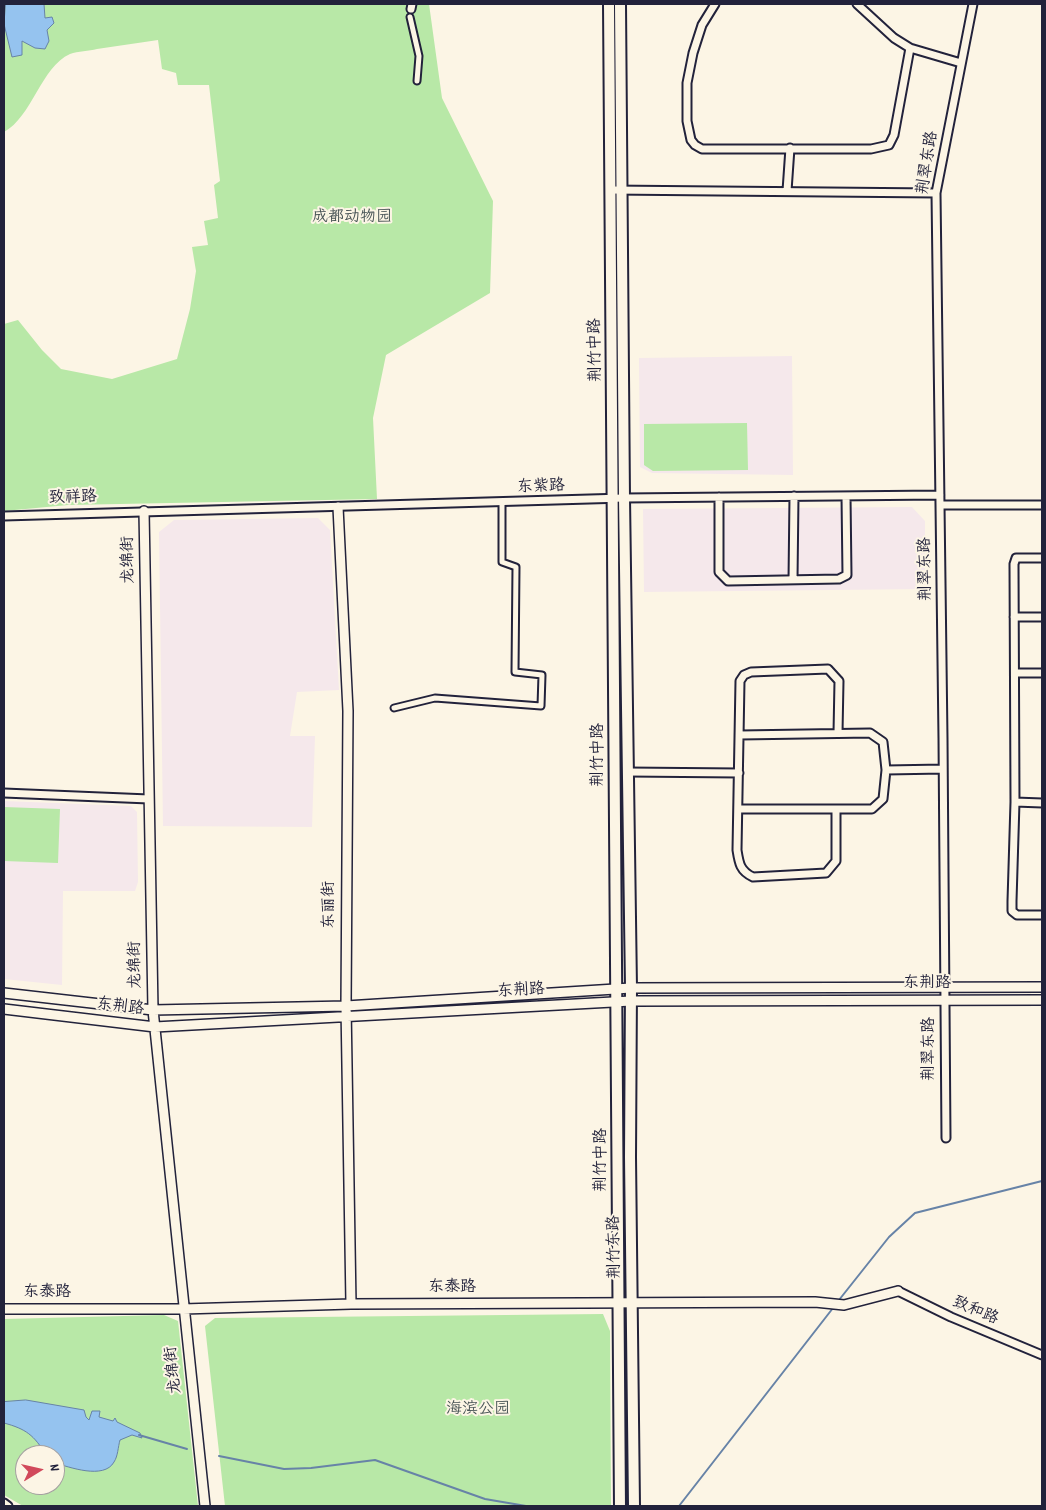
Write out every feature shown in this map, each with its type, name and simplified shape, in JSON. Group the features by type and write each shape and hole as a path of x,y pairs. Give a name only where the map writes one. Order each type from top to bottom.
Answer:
{"main road":[{"name":"荆竹中路","path":"609,4 616,190 619,499 616,1002 620,1506"},
{"name":"荆竹中路","path":"616,190 620,4"},
{"name":"荆竹中路","path":"619,499 631,988"},
{"name":"荆竹东路","path":"631,988 634,1506"}],"street":[{"path":"715,4 702,26 693,53 687,84 688,120 691,140 702,149 871,149 889,145 894,136 910,48"},
{"path":"857,4 894,38 910,48 961,63"},
{"name":"荆翠东路","path":"946,1138 936,193 973,4"},
{"path":"410,17 419,56 417,81"},
{"path":"787,191 790,148"},
{"path":"616,190 936,193"},
{"name":"东紫路","path":"144,511 619,499 940,495"},
{"path":"793,580 794,496"},
{"path":"719,497 720,572 728,580 793,580 839,579 847,574 846,496"},
{"path":"394,708 435,698 541,706 542,675 515,672 516,567 502,562 502,503"},
{"path":"940,505 1042,505"},
{"name":"东丽街","path":"338,507 348,711 346,1011 351,1304"},
{"name":"致祥路","path":"4,516 144,511"},
{"name":"龙绵街","path":"144,511 153,1010 205,1506"},
{"path":"1042,558 1016,558 1014,564 1015,802 1012,911 1017,915 1042,915"},
{"path":"1014,617 1042,617"},
{"path":"836,810 836,861 826,873 753,877 745,873 739,861 737,850 740,681 744,675 751,672 828,669 839,681 838,733"},
{"path":"1015,673 1042,672"},
{"path":"738,809 872,809 883,798 886,770 883,742 870,733 740,735"},
{"path":"886,770 943,769"},
{"path":"627,772 738,773"},
{"path":"4,793 150,799"},
{"path":"1015,802 1042,803"},
{"name":"东荆路","path":"4,1009 155,1027 631,988 1042,987"},
{"name":"东荆路","path":"4,993 153,1010 346,1011 631,1001 1042,1000"},
{"name":"东泰路","path":"4,1309 183,1309 351,1304 632,1302 815,1302 844,1305 898,1291"},
{"name":"致和路","path":"898,1291 950,1317 1042,1355"},
{"path":"4,1503 8,1506"}],"shaded area":[{"path":"792,356 793,475 652,473 640,467 639,358"},
{"path":"912,507 925,521 925,589 644,592 643,509"},
{"path":"318,518 330,530 339,690 297,692 290,736 315,736 312,827 163,826 159,532 174,520"},
{"path":"4,801 131,806 137,812 138,882 135,891 63,891 62,985 4,979"}],"green space":[{"name":"成都动物园","path":"4,4 429,4 442,98 493,201 490,293 386,355 373,418 377,499 68,505 4,511 4,324 18,320 42,350 61,369 112,379 177,359 190,309 196,271 192,247 208,245 204,221 218,218 214,185 220,181 209,85 178,85 176,73 162,69 158,40 70,54 60,60 51,70 22,115 14,125 4,132"},
{"path":"747,423 748,470 653,471 644,465 644,424"},
{"path":"4,807 60,809 58,863 4,861"},
{"name":"海滨公园","path":"603,1314 610,1331 611,1506 225,1506 205,1326 215,1318"},
{"path":"164,1315 178,1321 198,1506 23,1506 4,1495 4,1319"}],"water":[{"path":"6,4 44,4 45,18 52,17 54,23 47,30 49,41 45,49 35,48 22,41 22,55 12,57 4,24"},
{"path":"26,1400 84,1410 89,1420 92,1411 100,1411 99,1417 113,1421 115,1418 117,1422 140,1433 142,1438 132,1435 120,1440 114,1462 103,1470 86,1471 77,1469 65,1466 65,1445 39,1445 24,1430 4,1423 4,1402"}],"waterway":[{"path":"839,1300 889,1237 915,1213 1042,1181"},
{"path":"679,1506 833,1308"},
{"path":"139,1435 187,1449"},
{"path":"219,1456 284,1469 311,1468 375,1460 485,1499 526,1506"}]}
